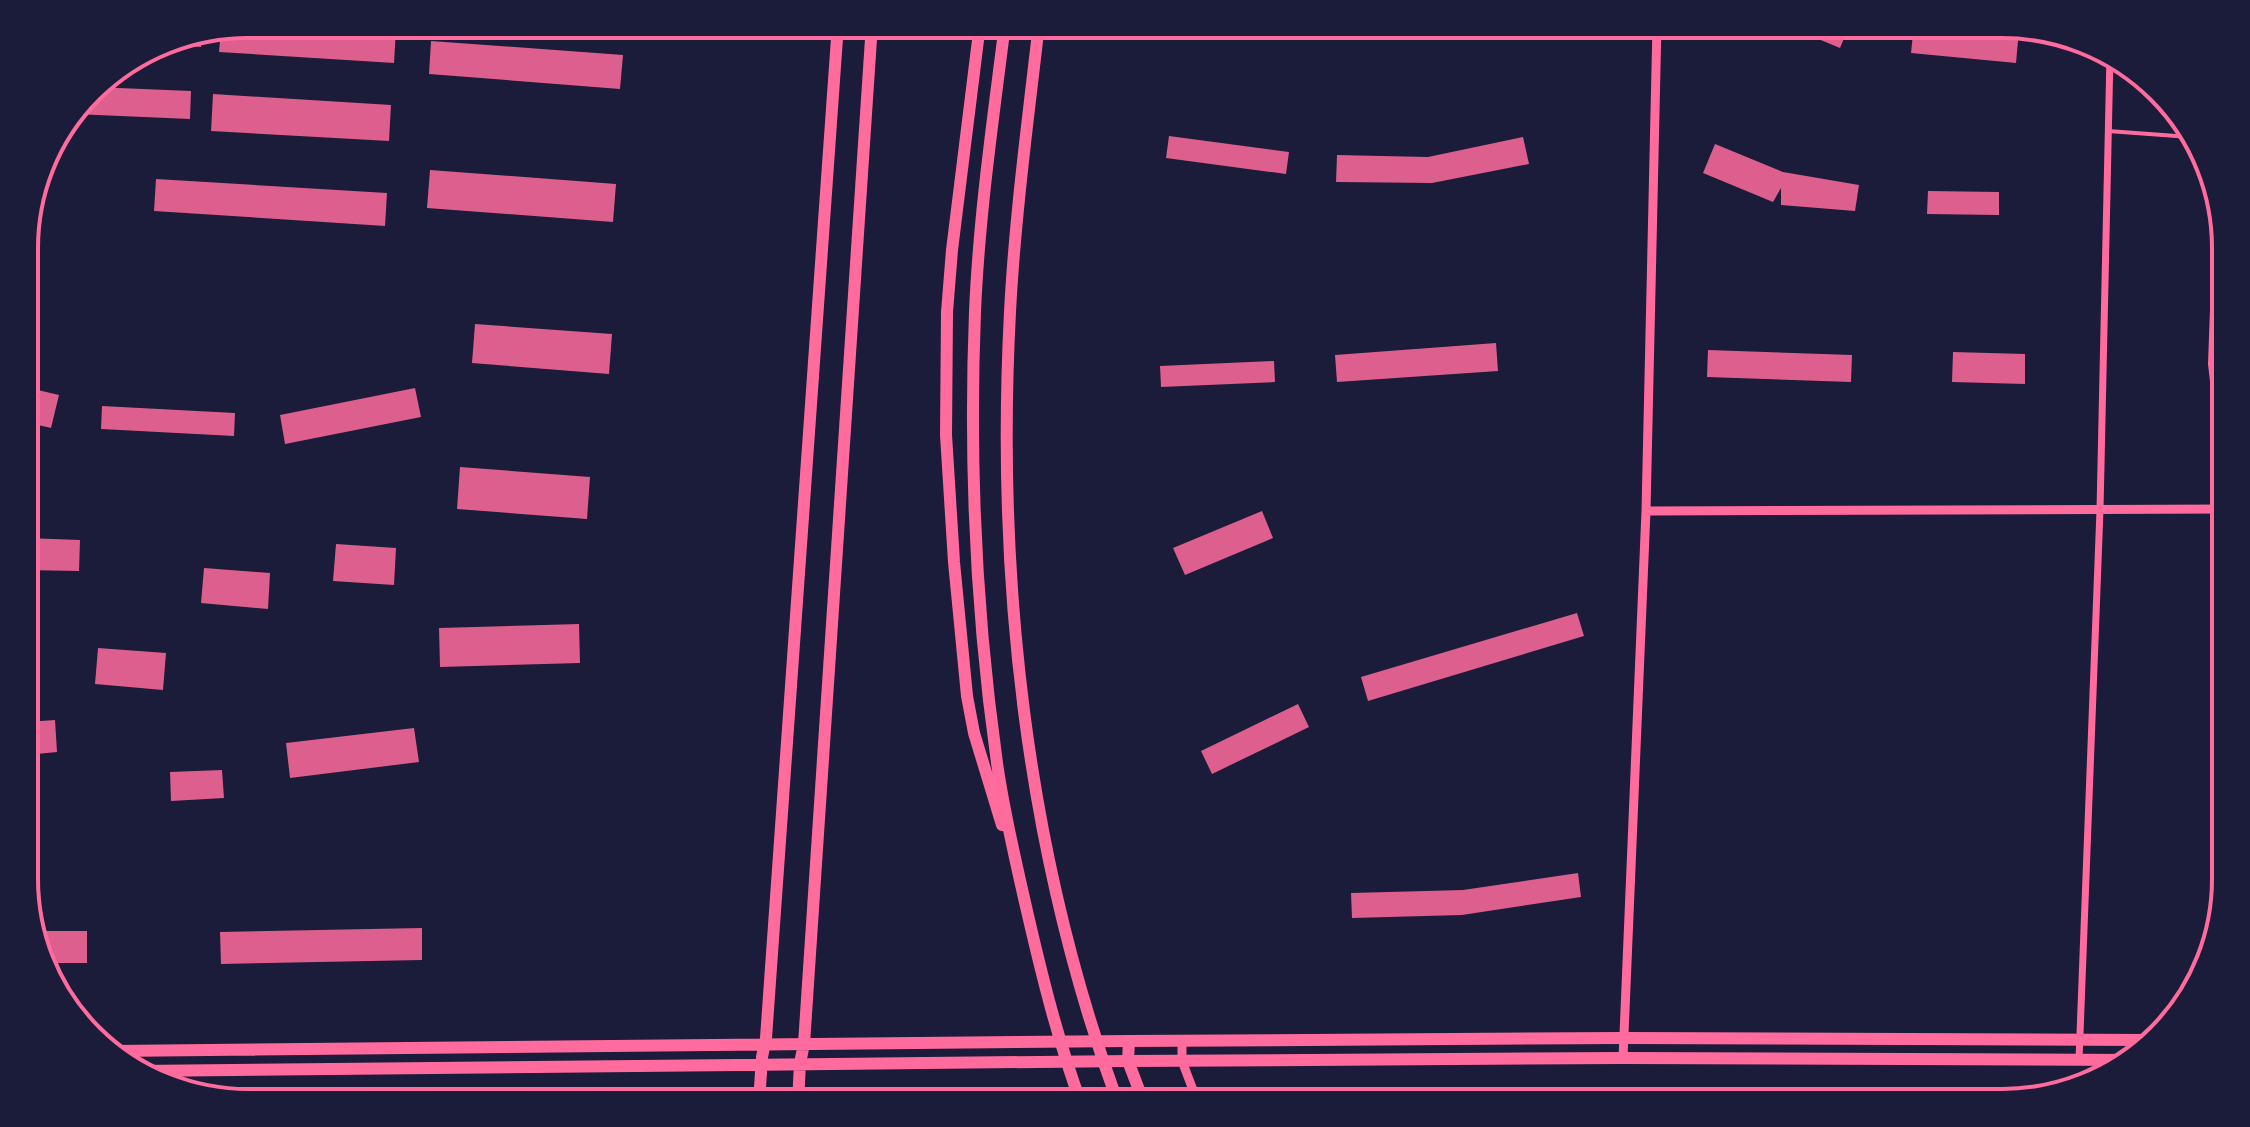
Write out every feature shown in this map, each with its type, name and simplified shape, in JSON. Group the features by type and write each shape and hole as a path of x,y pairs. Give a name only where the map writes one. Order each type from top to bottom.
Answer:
{"main road":[{"path":"760,1089 837,38"},
{"path":"799,1089 871,38"},
{"path":"978,38 950,266 946,380 947,486 961,641 974,733 1021,885"},
{"path":"1003,38 980,230 975,311 972,482 985,660 997,766 1044,984 1077,1089"},
{"path":"1037,38 1015,237 1010,312 1007,403 1009,570 1018,661 1053,878 1078,976 1114,1089"},
{"path":"127,1051 1623,1038 2136,1040"},
{"path":"1129,1041 1128,1061 1139,1089"},
{"path":"164,1071 761,1063 1623,1058 2108,1060"}],"street":[{"path":"1623,1058 1646,511 1657,38"},
{"path":"2079,1060 2100,510 2110,68"},
{"path":"1646,511 2212,509"},
{"path":"1182,1041 1182,1061 1193,1089"}],"lane":[{"path":"2108,131 2180,136"},
{"path":"2212,309 2212,381"}],"building":[{"path":"234,38 395,38 394,63 219,52 220,40"},
{"path":"1816,38 1844,38 1840,48"},
{"path":"1913,38 2018,39 2016,63 1911,53"},
{"path":"431,41 623,55 620,89 429,74"},
{"path":"113,88 191,91 190,119 86,115"},
{"path":"213,94 391,105 389,141 211,131"},
{"path":"1169,136 1289,152 1286,174 1166,158"},
{"path":"1523,137 1529,164 1432,183 1336,182 1337,155 1428,157"},
{"path":"1715,144 1783,172 1859,185 1855,211 1781,205 1781,188 1773,202 1703,173"},
{"path":"430,170 616,184 613,222 427,208"},
{"path":"156,179 387,193 385,226 154,211"},
{"path":"1928,191 1999,192 1999,215 1927,214"},
{"path":"475,324 612,334 609,374 472,363"},
{"path":"1496,343 1498,371 1337,382 1335,355"},
{"path":"1708,350 1852,355 1851,382 1707,377"},
{"path":"1953,352 2025,354 2025,384 1952,382"},
{"path":"1274,361 1275,382 1161,387 1160,366"},
{"path":"415,388 421,417 285,444 280,415"},
{"path":"38,390 59,395 51,428 38,425"},
{"path":"102,406 235,413 234,436 101,429"},
{"path":"460,467 590,477 587,519 457,509"},
{"path":"1262,511 1273,538 1185,575 1173,548"},
{"path":"38,538 80,540 79,571 38,570"},
{"path":"336,544 396,548 394,585 333,581"},
{"path":"204,568 270,573 268,609 201,603"},
{"path":"1577,613 1584,636 1368,701 1361,677"},
{"path":"579,624 580,663 440,667 439,628"},
{"path":"98,648 166,653 163,690 95,684"},
{"path":"1298,704 1309,727 1212,774 1201,751"},
{"path":"55,720 57,752 38,754 38,721"},
{"path":"414,728 419,762 290,778 286,743"},
{"path":"222,770 224,798 171,801 170,772"},
{"path":"1578,873 1581,897 1462,915 1352,918 1351,893 1463,890"},
{"path":"422,928 422,960 221,964 220,932"},
{"path":"45,931 87,931 87,963 56,963"}]}
